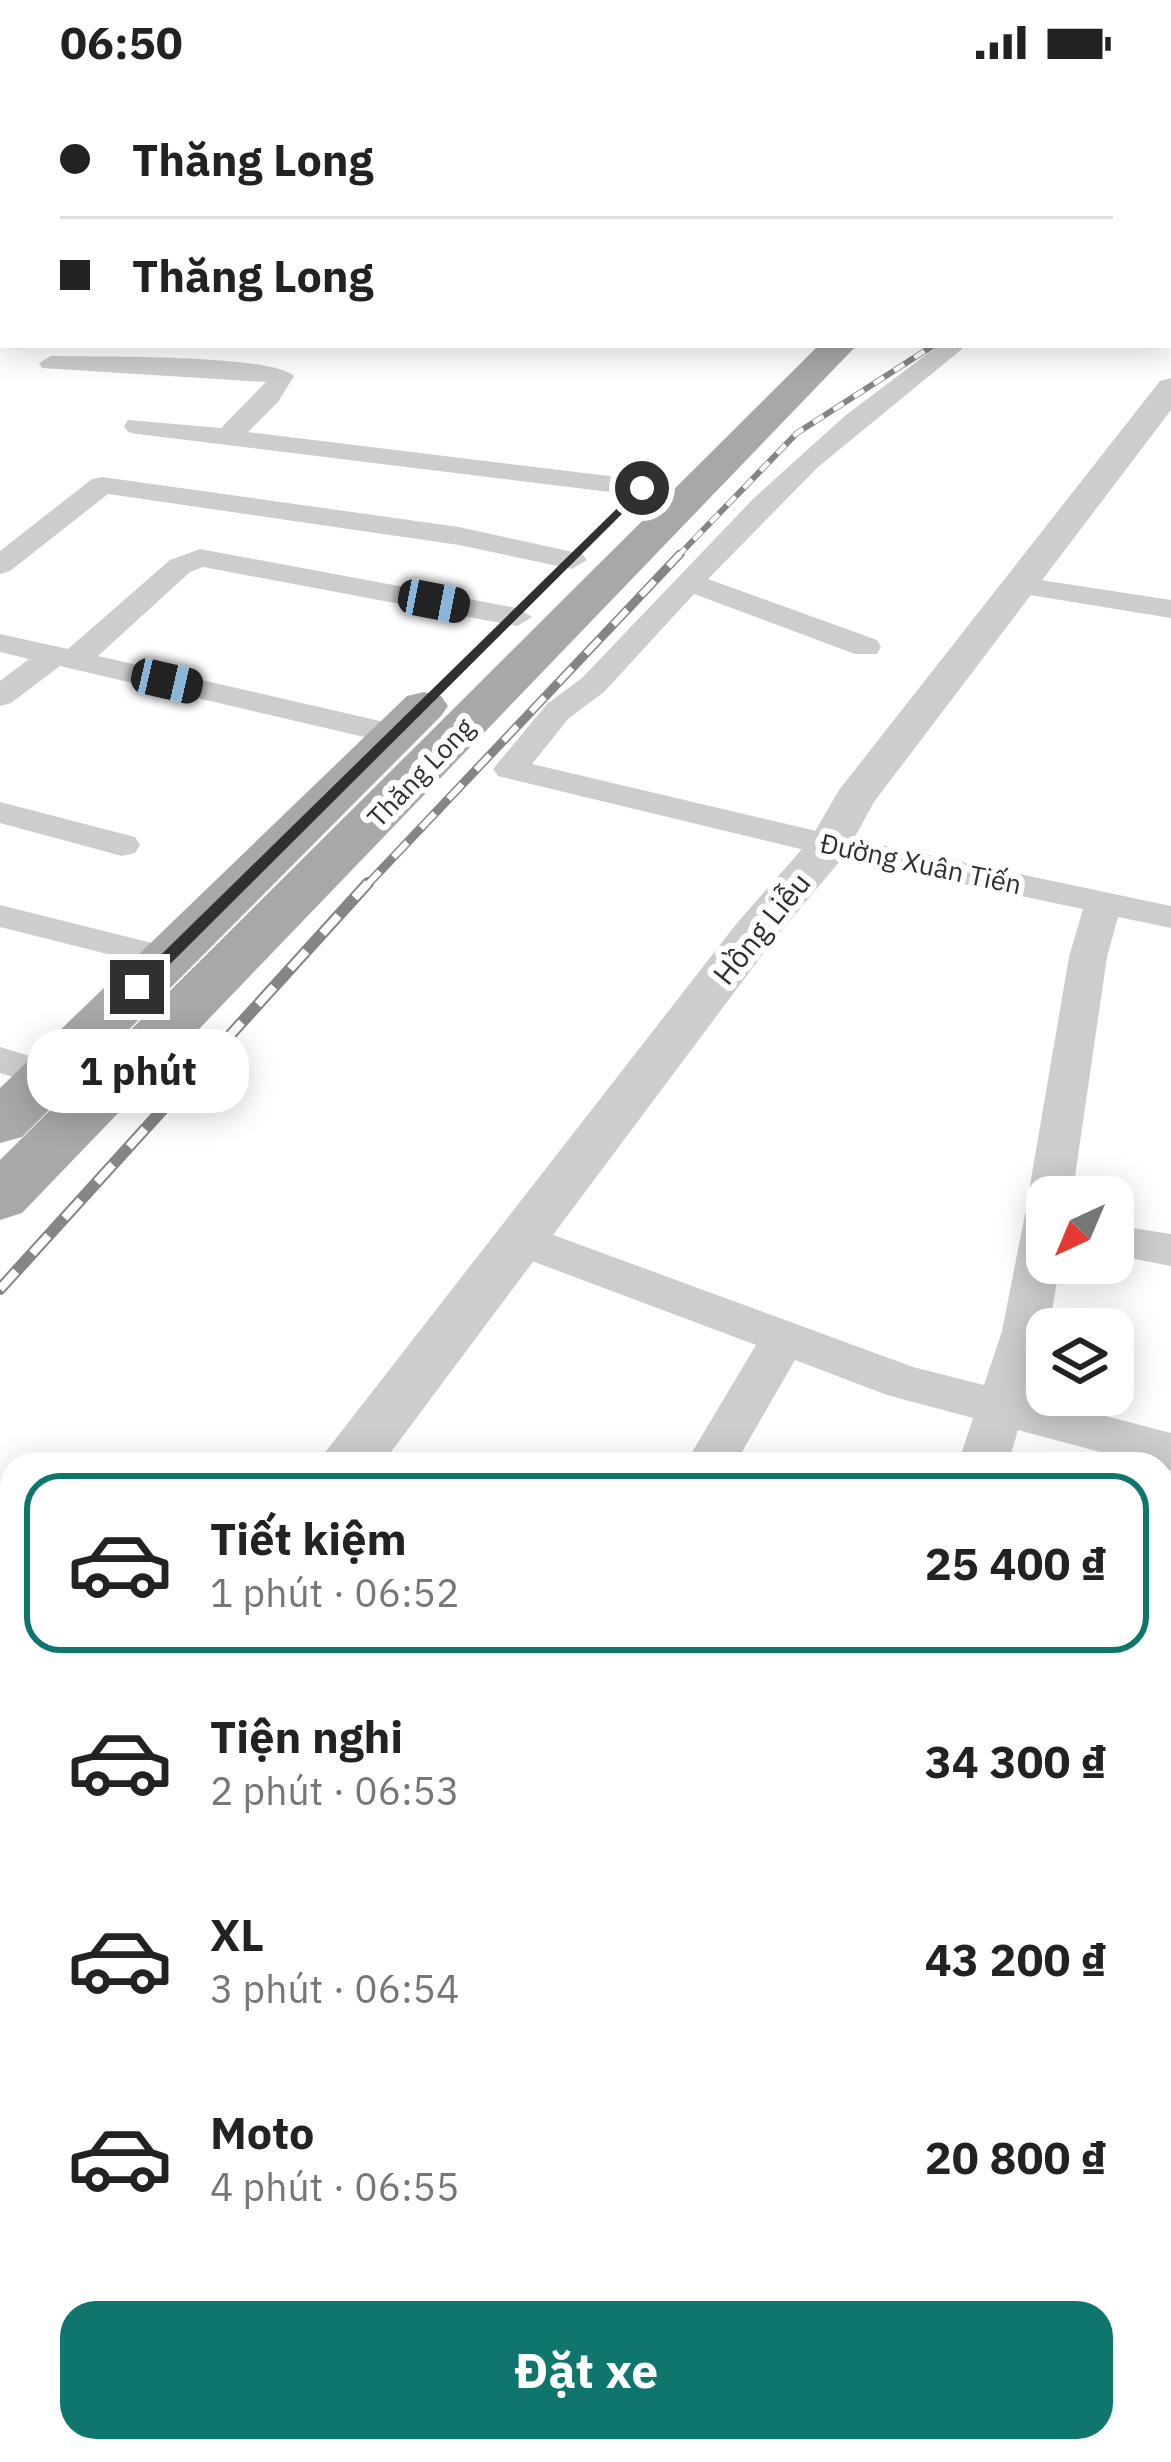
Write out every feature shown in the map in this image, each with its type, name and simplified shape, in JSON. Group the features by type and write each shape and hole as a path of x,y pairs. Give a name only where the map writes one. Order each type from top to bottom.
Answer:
{"main road":[{"name":"Thăng Long","path":"0,1123 394,734 539,621 572,560 786,348"},
{"name":"Thăng Long","path":"0,1198 539,621 835,348"}],"street":[{"path":"866,647 688,582 806,459 951,348"},
{"path":"51,363 117,355 282,376 269,397 226,438"},
{"name":"Hồng Liễu","path":"356,1452 754,933 829,845 854,800 1164,408"},
{"path":"137,426 642,488"},
{"path":"308,516 354,453"},
{"path":"0,565 103,485 459,536 572,560"},
{"path":"0,696 66,657 180,566 200,558 539,621"},
{"name":"Đường Xuân Tiến","path":"688,582 593,685 558,711 512,763 512,771 829,845 1171,917"},
{"path":"1021,586 1171,609"},
{"path":"0,643 394,734"},
{"path":"0,812 122,845"},
{"path":"1053,1176 1088,957 1104,901"},
{"path":"0,916 166,958"},
{"path":"0,1060 49,1075"},
{"path":"521,1240 784,1339 1001,1411 1171,1452"},
{"path":"1134,1244 1171,1250"},
{"path":"987,1452 1025,1331 1034,1284"},
{"path":"717,1452 784,1339"}],"railway":[{"path":"677,557 797,433 929,348"},
{"path":"366,886 680,554"},
{"path":"0,1289 368,883"}],"route":[{"path":"137,987 642,488"}]}
